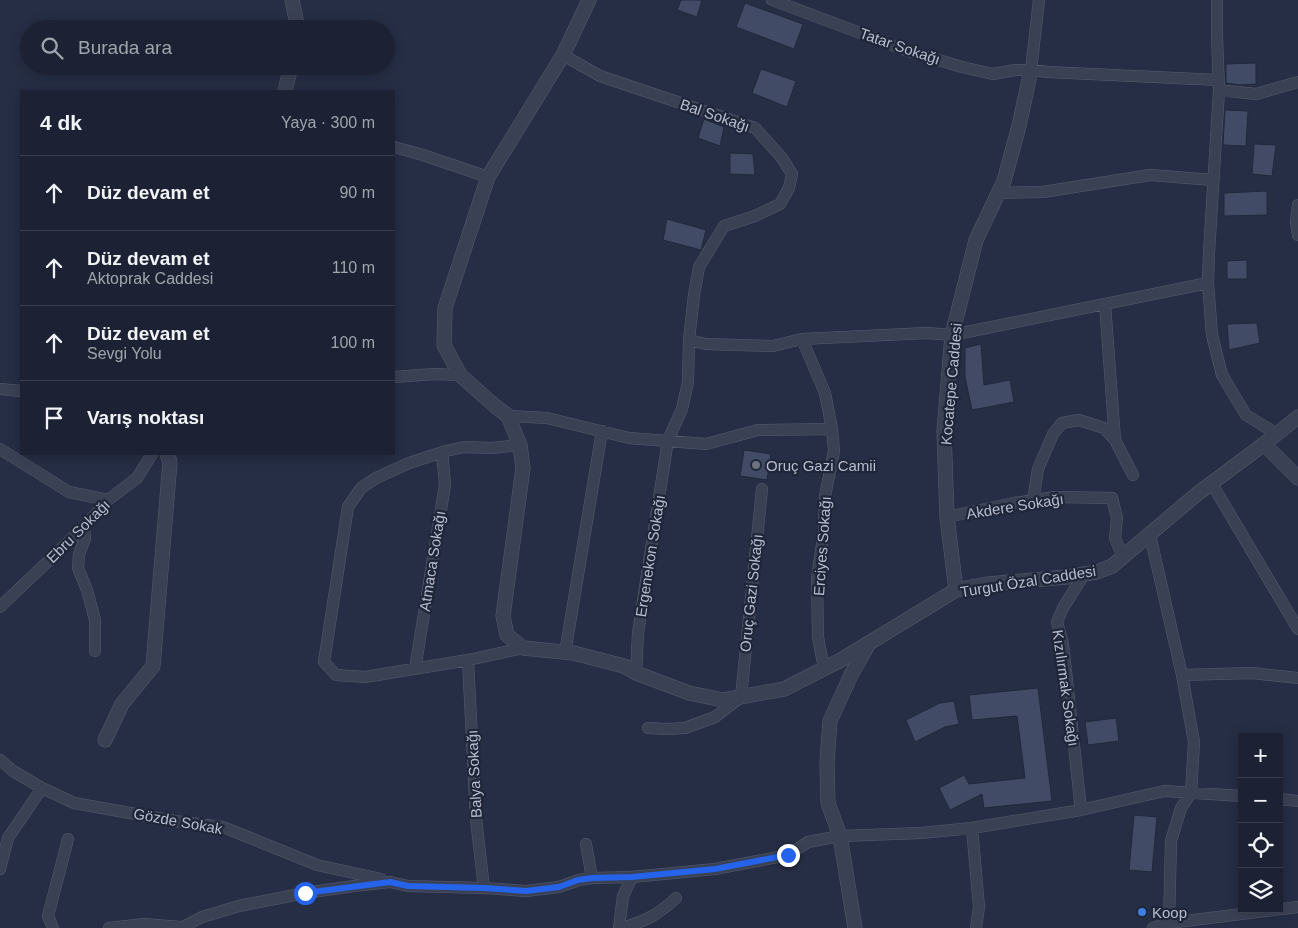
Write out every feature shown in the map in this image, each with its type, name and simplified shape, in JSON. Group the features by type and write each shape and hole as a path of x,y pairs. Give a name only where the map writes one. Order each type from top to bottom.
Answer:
{"street":[{"path":"292,0 296,20"},
{"path":"523,648 507,635 503,616 523,468 520,445 508,416 460,375 444,345 445,308 488,177 563,55 589,0"},
{"name":"Tatar Sokağı","path":"772,0 908,50 962,67 993,74 1014,70 1031,70 1219,85 1256,94 1298,82"},
{"path":"1031,70 1039,0"},
{"path":"1217,0 1219,85 1208,284 1212,335 1222,375 1246,415 1277,434"},
{"name":"Bal Sokağı","path":"563,55 600,76 755,128 782,158 792,174 789,188 780,204 755,216 724,226"},
{"name":"Kocatepe Caddesi","path":"956,590 947,517 944,431 952,335 976,240 1004,181 1019,126 1031,70"},
{"path":"286,90 290,75"},
{"path":"395,147 488,177"},
{"path":"998,193 1043,192 1150,175 1213,180"},
{"path":"1298,205 1296,222 1298,235"},
{"name":"Ergenekon Sokağı","path":"636,673 638,633 668,440 682,409 688,382 689,340 699,267 724,226"},
{"path":"689,340 706,344 773,346 802,339 927,333 952,335 1208,284"},
{"path":"1105,304 1115,440"},
{"name":"Erciyes Sokağı","path":"802,339 825,394 834,451 825,496 824,531 817,578 818,637 824,669"},
{"path":"395,377 434,374 460,375"},
{"path":"0,389 20,392"},
{"path":"508,416 547,418 628,438 706,444 758,430 832,429"},
{"name":"Turgut Özal Caddesi","path":"523,648 573,653 624,666 636,673 689,693 723,700 784,689 841,660 956,590 989,584 1067,577 1097,572 1112,566 1197,494 1298,417"},
{"path":"1033,500 1038,469 1053,434 1062,423 1078,420 1104,428 1115,440 1133,476"},
{"path":"565,653 602,431"},
{"path":"1264,444 1298,478"},
{"path":"520,445 492,448 464,447 442,452 409,463 376,478 361,488 348,507 324,662 336,675 365,677 468,660 523,648"},
{"path":"0,449 69,492 108,500"},
{"name":"Atmaca Sokağı","path":"415,669 445,485 442,452"},
{"name":"Ebru Sokağı","path":"0,607 84,527 108,500 137,478 151,455"},
{"path":"105,740 122,704 153,666 170,462 167,455"},
{"path":"1212,484 1298,629"},
{"name":"Oruç Gazi Sokağı","path":"741,697 762,490"},
{"name":"Akdere Sokağı","path":"947,517 1014,503 1056,497 1112,498 1117,518 1116,538 1123,557"},
{"path":"84,527 85,539 78,554 78,568 87,590 95,620 94,651"},
{"path":"1150,535 1182,675 1194,742 1191,792 1181,808 1171,840 1170,922"},
{"name":"Kızılırmak Sokağı","path":"1081,810 1063,644 1057,622 1063,608 1084,574"},
{"path":"855,928 840,836 828,803 827,762 830,721 851,675 868,644"},
{"name":"Balya Sokağı","path":"468,660 476,820 484,888"},
{"path":"1182,675 1252,672 1298,678"},
{"path":"648,728 685,728 715,717 741,697"},
{"name":"Gözde Sokak","path":"0,760 42,788 74,803 222,827 317,865 390,882"},
{"path":"0,868 8,838 42,788"},
{"path":"109,928 144,924 181,928 202,916 239,906 305,893 390,882 408,886 526,891 559,887 578,880 592,878 632,877 715,869 788,855 808,842 840,836 921,833 972,828 1081,810 1164,791 1238,796"},
{"path":"1283,799 1298,801"},
{"path":"972,828 979,907 976,928"},
{"path":"53,928 48,916 68,839"},
{"path":"586,844 592,878"},
{"path":"619,928 623,896 632,877"},
{"path":"623,928 642,922 662,911 676,898"},
{"path":"1153,928 1170,922 1298,907"}],"building":[{"path":"681,0 702,0 697,17 677,10"},
{"path":"745,3 803,24 794,49 736,27"},
{"path":"1256,63 1256,84 1240,85 1226,83 1226,64"},
{"path":"761,69 796,81 787,107 752,93"},
{"path":"1225,110 1248,111 1246,146 1223,145"},
{"path":"704,119 724,127 720,146 698,138"},
{"path":"1254,144 1276,145 1272,176 1252,174"},
{"path":"730,153 753,154 755,175 730,174"},
{"path":"1267,191 1267,215 1224,216 1224,193"},
{"path":"667,219 706,230 701,250 663,240"},
{"path":"1247,260 1247,279 1227,279 1227,261"},
{"path":"1257,323 1260,343 1229,350 1227,324"},
{"path":"981,344 984,385 1010,380 1014,402 972,410 965,377 965,348"},
{"name":"Oruç Gazi Camii","path":"744,450 771,454 767,480 740,476"},
{"path":"1038,688 1052,801 984,808 982,794 950,810 939,788 964,775 969,784 1025,778 1017,716 972,720 969,695"},
{"path":"954,701 959,724 945,727 915,742 906,720 940,703"},
{"path":"1116,718 1119,741 1088,745 1085,722"},
{"path":"1134,815 1157,817 1152,872 1129,870"}],"place":[{"name":"Oruç Gazi Camii","path":"756,465"},
{"name":"Koop","path":"1142,912"}],"route":[{"path":"305,893 390,882 408,886 526,891 559,887 578,880 592,878 632,877 715,869 788,855"}]}
